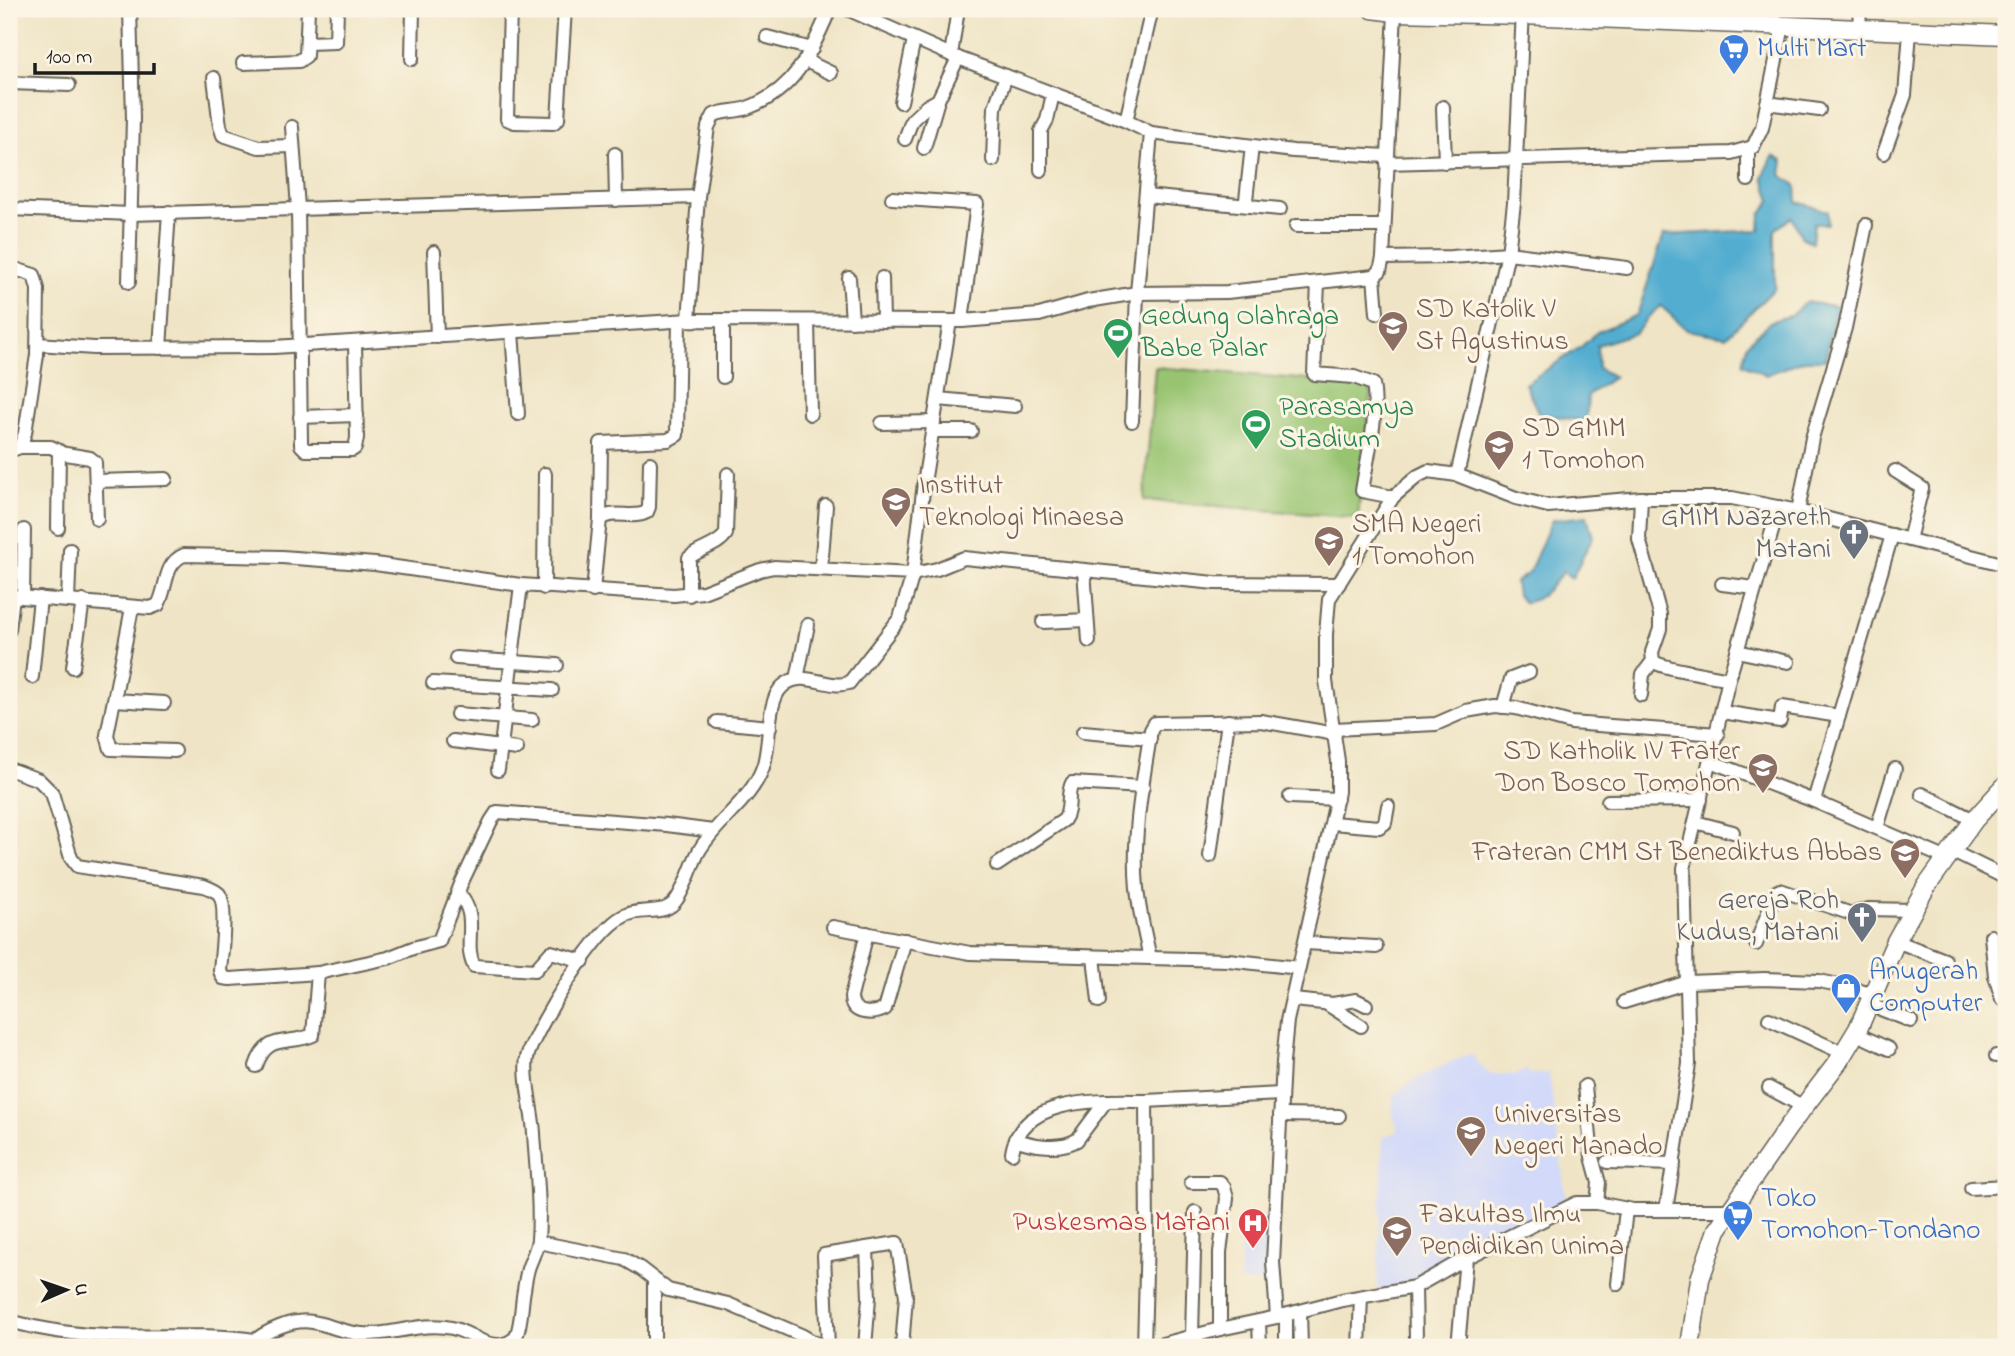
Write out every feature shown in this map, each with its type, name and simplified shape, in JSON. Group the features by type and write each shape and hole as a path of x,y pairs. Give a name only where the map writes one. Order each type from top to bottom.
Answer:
{"highway":[{"path":"1372,9 1395,12 1523,12 1634,20 2006,35"},
{"path":"1690,1347 1700,1279 1717,1230 1843,1053 1855,1033 1912,910 1948,855 2006,785"}],"street":[{"path":"129,282 133,118 130,9"},
{"path":"243,63 299,61 306,56 307,9"},
{"path":"307,43 336,42 337,9"},
{"path":"412,59 413,9"},
{"path":"510,9 507,119 509,122 554,123 558,119 565,9"},
{"path":"593,591 600,519 601,443 668,440 677,435 684,321 708,127 714,115 758,103 791,79 809,55 830,9"},
{"path":"846,9 955,57 1126,121 1151,133 1293,151 1387,160 1445,162 1731,153 1748,149 1758,138 1783,26"},
{"path":"924,148 938,100 955,57 958,9"},
{"path":"1126,121 1152,9"},
{"path":"1859,30 1860,9"},
{"path":"38,344 94,348 299,346 684,321 956,321 1039,315 1088,301 1138,293 1227,292 1374,276 1380,271 1383,258 1395,12"},
{"path":"1457,475 1508,253 1514,203 1523,12"},
{"path":"1884,153 1907,85 1910,32"},
{"path":"767,37 809,55 831,73"},
{"path":"901,102 914,39"},
{"path":"993,160 995,107 1006,76"},
{"path":"214,78 223,135 259,148 293,146"},
{"path":"9,83 69,85"},
{"path":"1041,170 1041,131 1054,94"},
{"path":"905,139 912,120 938,100"},
{"path":"1767,103 1819,110"},
{"path":"1443,107 1445,162"},
{"path":"292,127 298,208 301,445 306,450 352,450 356,444 355,343"},
{"path":"1132,421 1138,293 1151,133"},
{"path":"1250,206 1246,200 1252,146"},
{"path":"1748,149 1748,180"},
{"path":"615,154 616,200"},
{"path":"1146,196 1280,209"},
{"path":"9,209 131,214 698,197"},
{"path":"9,1321 70,1334 215,1336 251,1344 266,1332 292,1322 307,1320 362,1334 426,1326 463,1332 488,1344 503,1345 511,1342 519,1331 528,1269 538,1241 534,1130 527,1073 528,1055 541,1027 599,938 625,915 666,909 672,905 699,851 757,781 767,751 775,696 781,687 797,679 812,679 839,685 853,680 900,618 913,574 938,399 956,321 977,204 892,198"},
{"path":"160,348 169,212"},
{"path":"1798,511 1812,438 1845,328 1866,225"},
{"path":"1296,226 1384,226"},
{"path":"434,251 436,337"},
{"path":"1383,258 1508,253 1628,268"},
{"path":"9,267 29,272 37,279 38,344 25,433 14,449"},
{"path":"1374,276 1377,313"},
{"path":"849,278 852,321"},
{"path":"882,278 883,321"},
{"path":"1318,283 1314,374 1354,377 1373,384 1373,421 1362,491 1393,497"},
{"path":"723,320 723,377"},
{"path":"808,321 810,414"},
{"path":"512,332 518,414"},
{"path":"938,399 1015,406"},
{"path":"300,417 357,415"},
{"path":"882,423 971,431"},
{"path":"14,449 51,447 60,453 58,528"},
{"path":"60,453 93,459 96,465 97,519"},
{"path":"600,519 605,515 639,515 647,512 650,463"},
{"path":"1286,1347 1273,1262 1281,1094 1287,1021 1337,799 1334,732 1326,681 1329,599 1393,497 1428,471 1457,475 1516,498 1548,506 1641,498 1732,498 1798,511 2006,565"},
{"path":"1895,471 1922,488 1909,540"},
{"path":"544,587 545,474"},
{"path":"689,596 689,558 721,541 726,534 728,474"},
{"path":"97,481 166,479"},
{"path":"1641,498 1639,539 1661,614 1660,629 1652,652 1653,661 1643,674 1641,695"},
{"path":"821,569 827,506"},
{"path":"1666,1210 1689,1064 1684,868 1737,651 1779,507"},
{"path":"9,630 24,530"},
{"path":"1814,801 1892,535"},
{"path":"68,600 70,550"},
{"path":"15,596 150,608 158,605 163,595 174,559 184,555 282,557 362,563 521,585 689,596 760,570 782,567 913,574 937,569 964,558 1215,583 1339,584"},
{"path":"1084,570 1089,641"},
{"path":"1721,584 1755,588"},
{"path":"498,770 521,585"},
{"path":"32,677 40,598"},
{"path":"73,667 83,601"},
{"path":"132,608 107,735 111,749 174,751"},
{"path":"1042,622 1087,620"},
{"path":"797,679 808,625"},
{"path":"1737,651 1788,662"},
{"path":"456,658 557,665"},
{"path":"1653,661 1661,667 1730,679"},
{"path":"1503,707 1511,679 1529,672"},
{"path":"433,683 552,690"},
{"path":"114,700 164,703"},
{"path":"1150,958 1137,890 1136,865 1143,787 1150,738 1155,723 1261,721 1334,732 1423,726 1447,722 1466,711 1480,707 1503,707 1571,723 1717,734"},
{"path":"1722,712 1780,721 1782,707 1839,716"},
{"path":"457,714 532,720"},
{"path":"1210,856 1228,721"},
{"path":"717,722 770,727"},
{"path":"1083,732 1150,738"},
{"path":"453,741 517,749"},
{"path":"1710,761 2006,878"},
{"path":"9,769 39,780 52,793 71,858 77,866 204,886 217,892 221,897 223,910 220,971 223,978 318,974 388,958 439,941 458,893 497,813 667,825 713,831"},
{"path":"1877,828 1895,769"},
{"path":"997,865 1064,820 1072,783 1143,787"},
{"path":"1922,794 1975,820"},
{"path":"1290,797 1337,799"},
{"path":"1608,801 1701,800"},
{"path":"1332,823 1379,827 1385,823 1388,806"},
{"path":"1695,822 1733,832"},
{"path":"1756,944 1776,892 1780,890 1852,914 1869,909 1912,910"},
{"path":"458,893 467,905 471,917 471,958 474,965 535,970 551,952 583,961"},
{"path":"833,927 970,953 1228,960 1299,968"},
{"path":"867,933 851,997 855,1010 862,1012 885,1009 905,940"},
{"path":"1992,936 1995,976 2002,999 2006,1001"},
{"path":"1896,940 1945,960"},
{"path":"1305,943 1376,947"},
{"path":"1094,957 1099,1001"},
{"path":"256,1066 260,1053 272,1043 313,1035 318,974"},
{"path":"1624,1002 1688,982 1764,979 1819,981 1849,987 1910,1021"},
{"path":"1293,1000 1327,1004 1356,1000 1366,1005"},
{"path":"1327,1004 1361,1026"},
{"path":"1769,1019 1843,1053"},
{"path":"1855,1033 1889,1049"},
{"path":"1586,1086 1592,1157 1599,1184 1597,1203"},
{"path":"1769,1088 1804,1107"},
{"path":"1012,1153 1015,1139 1031,1120 1041,1114 1079,1102 1281,1094"},
{"path":"1015,1139 1056,1146 1071,1144 1077,1140 1106,1101"},
{"path":"1144,1347 1146,1101"},
{"path":"1280,1115 1339,1116"},
{"path":"1607,1162 1674,1164"},
{"path":"1191,1182 1217,1181 1224,1187 1227,1203 1220,1252 1220,1329"},
{"path":"1971,1188 2006,1186"},
{"path":"1151,1347 1220,1329 1415,1287 1571,1205 1597,1203 1626,1209 1732,1209"},
{"path":"1618,1284 1626,1209"},
{"path":"1195,1212 1198,1335 1205,1347"},
{"path":"538,1241 624,1259 677,1294 710,1298 728,1304 801,1335 821,1347"},
{"path":"828,1347 824,1255 897,1243 906,1296 902,1347"},
{"path":"865,1347 869,1298 867,1248"},
{"path":"1458,1347 1466,1258"},
{"path":"654,1281 654,1347"},
{"path":"1415,1287 1416,1339"},
{"path":"1359,1347 1361,1297"},
{"path":"1300,1312 1301,1347"},
{"path":"1259,1322 1260,1347"}],"shaded area":[{"name":"Universitas Negeri Manado","path":"1471,1053 1486,1072 1492,1074 1514,1075 1526,1069 1530,1074 1549,1073 1566,1200 1414,1282 1377,1291 1383,1137 1398,1131 1392,1110 1394,1096 1423,1075"},
{"name":"Puskesmas Matani","path":"1241,1217 1267,1217 1266,1282 1240,1282"}],"green space":[{"name":"Parasamya Stadium","path":"1155,367 1371,385 1358,518 1144,500"}],"water":[{"path":"1773,156 1783,161 1781,175 1796,185 1797,202 1828,211 1828,224 1814,224 1812,242 1802,238 1792,217 1775,230 1775,288 1726,337 1687,330 1661,306 1636,333 1597,345 1598,368 1614,377 1588,395 1586,421 1539,414 1525,384 1582,346 1597,332 1637,315 1664,235 1760,230 1761,215 1771,200 1763,177"},
{"path":"1805,302 1836,306 1825,360 1804,360 1766,375 1743,364 1747,344 1770,322 1792,315"},
{"path":"1587,516 1593,537 1572,578 1563,572 1540,596 1523,602 1517,595 1515,582 1529,573 1552,520"}],"place":[{"name":"Multi Mart","path":"1734,76"},
{"name":"SD Katolik V St Agustinus","path":"1393,353"},
{"name":"Gedung Olahraga Babe Palar","path":"1118,360"},
{"name":"Parasamya Stadium","path":"1256,451"},
{"name":"SD GMIM 1 Tomohon","path":"1499,472"},
{"name":"Institut Teknologi Minaesa","path":"896,529"},
{"name":"GMIM Nazareth Matani","path":"1854,561"},
{"name":"SMA Negeri 1 Tomohon","path":"1329,568"},
{"name":"SD Katholik IV Frater Don Bosco Tomohon","path":"1763,795"},
{"name":"Frateran CMM St Benediktus Abbas","path":"1905,880"},
{"name":"Gereja Roh Kudus, Matani","path":"1862,944"},
{"name":"Anugerah Computer","path":"1846,1015"},
{"name":"Universitas Negeri Manado","path":"1471,1158"},
{"name":"Toko Tomohon-Tondano","path":"1738,1242"},
{"name":"Puskesmas Matani","path":"1253,1250"},
{"name":"Fakultas Ilmu Pendidikan Unima","path":"1397,1258"}]}
